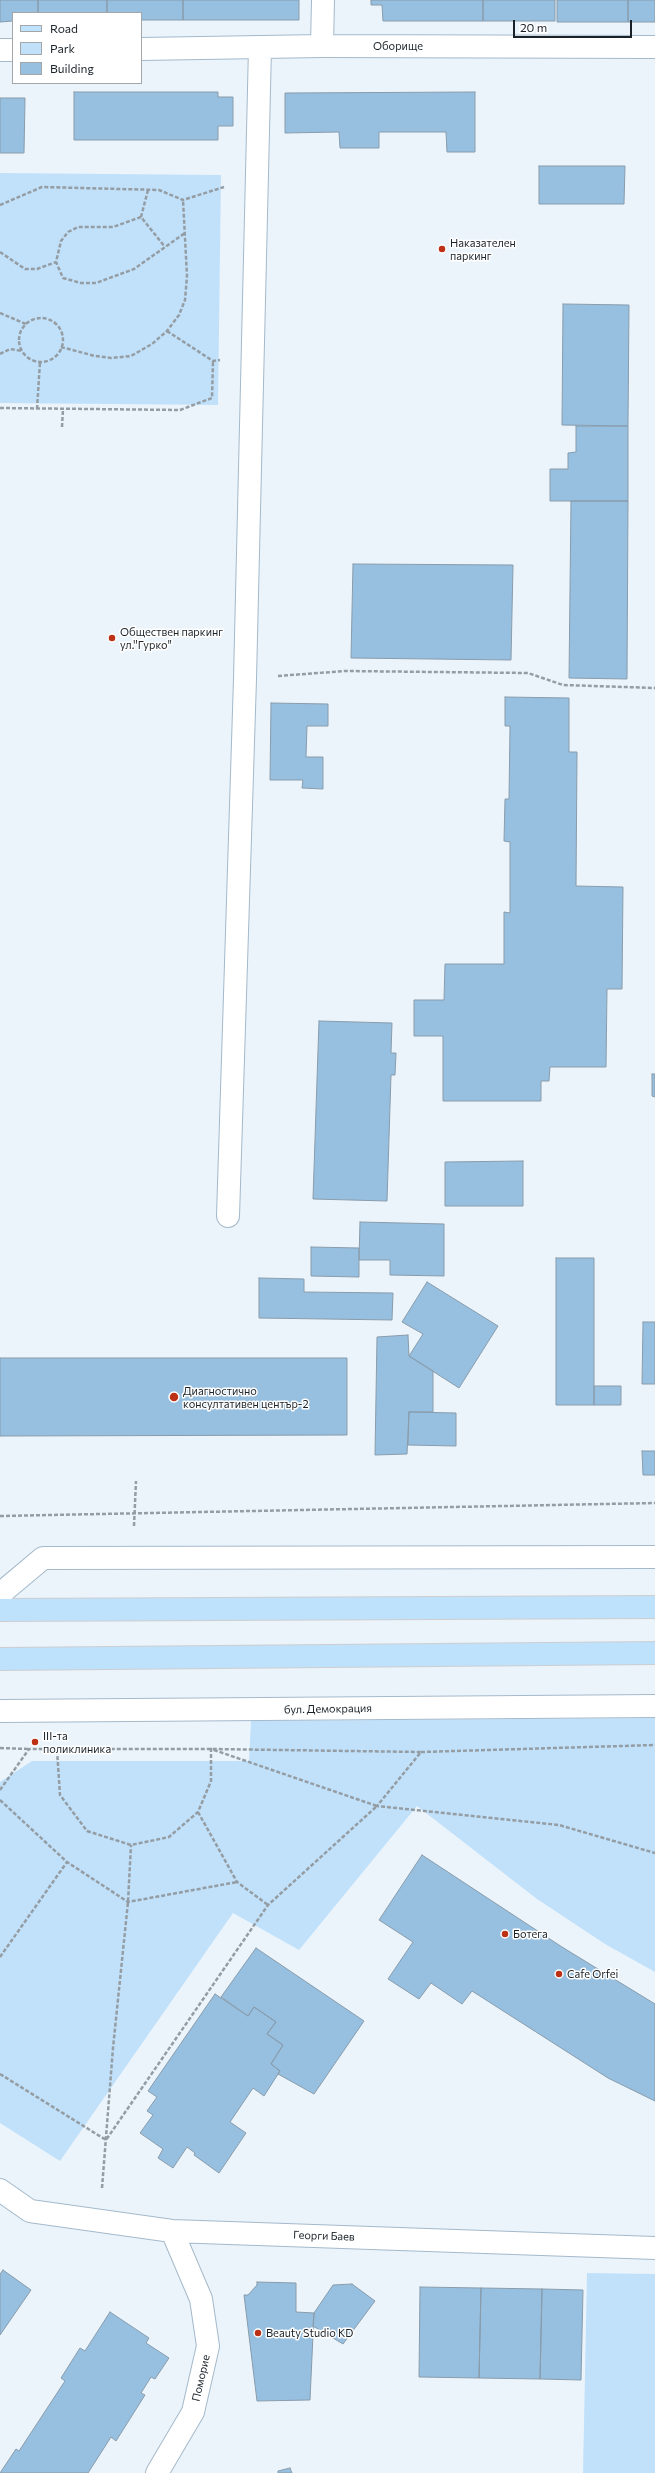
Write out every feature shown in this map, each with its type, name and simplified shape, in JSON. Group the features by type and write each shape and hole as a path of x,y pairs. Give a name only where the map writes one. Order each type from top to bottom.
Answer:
{"main road":[{"path":"0,1610 655,1607"},
{"path":"0,1659 655,1653"}],"street":[{"path":"322,46 323,0"},
{"name":"Оборище","path":"142,49 322,46 655,47"},
{"path":"228,1216 245,679 260,47"},
{"path":"0,50 12,50"},
{"path":"0,1594 43,1558 655,1557"},
{"name":"бул. Демокрация","path":"0,1711 655,1706"},
{"name":"Георги Баев","path":"0,2190 30,2211 172,2231 655,2248"},
{"name":"Поморие","path":"157,2473 193,2412 208,2346 200,2299 172,2231"}],"path":[{"path":"0,205 42,187 159,190 184,200 256,177"},
{"path":"141,217 148,190"},
{"path":"61,347 95,356 111,358 131,356 152,344 167,331 179,315 185,300 187,276 184,200"},
{"path":"141,217 113,227 78,227 68,232 61,241 56,262 63,278 81,283 96,283 134,269 185,233"},
{"path":"141,217 165,247"},
{"path":"0,252 25,269 37,269 56,262"},
{"path":"0,313 26,324"},
{"path":"39,318 52,322 61,333 61,347 53,358 40,362 26,357 22,351 19,337 26,324 39,318"},
{"path":"0,408 180,410 212,398 213,361 167,331"},
{"path":"0,354 10,349 22,351"},
{"path":"37,409 40,362"},
{"path":"62,427 63,409"},
{"path":"245,679 345,671 528,673 563,685 655,688"},
{"path":"0,1516 655,1503"},
{"path":"0,1748 29,1750 211,1749 421,1752 655,1745"},
{"path":"211,1749 377,1806 559,1825 655,1853"},
{"path":"57,1750 60,1795 87,1831 130,1845 169,1837 198,1812 211,1781 211,1749"},
{"path":"0,1790 29,1750"},
{"path":"106,2140 268,1905 377,1806 421,1752"},
{"path":"0,1800 67,1862 128,1902 237,1882"},
{"path":"198,1812 237,1882 268,1905"},
{"path":"100,2221 128,1902 130,1845"},
{"path":"0,1957 67,1862"},
{"path":"0,2074 106,2140"}],"green space":[{"path":"0,173 221,175 218,405 0,403"},
{"path":"655,1718 655,1972 605,1944 537,1899 417,1806 299,1950 233,1913 60,2161 0,2123 0,1782 32,1761 249,1761 251,1721"},
{"path":"587,2273 655,2274 655,2473 583,2473"}],"building":[{"path":"0,0 38,0 38,12 12,12 12,21 0,22"},
{"path":"38,0 107,0 107,12 38,12"},
{"path":"107,0 183,0 183,20 142,20 142,12 107,12"},
{"path":"183,0 299,0 299,20 183,20"},
{"path":"371,0 483,0 483,21 383,21 382,5 371,5"},
{"path":"483,0 555,0 555,21 483,21"},
{"path":"557,0 628,0 628,22 557,22"},
{"path":"628,0 655,0 655,22 628,22"},
{"path":"74,92 218,92 218,97 233,97 233,126 218,126 218,140 74,140"},
{"path":"475,92 475,152 447,152 446,132 379,132 379,148 340,148 339,132 285,133 285,93"},
{"path":"0,98 25,98 24,153 0,153"},
{"path":"539,166 625,166 624,204 539,204"},
{"path":"563,304 629,305 628,426 562,425"},
{"path":"576,426 628,426 628,501 550,501 550,469 568,469 568,453 576,452"},
{"path":"571,501 628,501 627,679 569,678"},
{"path":"353,564 513,565 511,660 351,658"},
{"path":"505,697 569,698 569,752 577,752 576,886 623,887 622,989 607,989 606,1067 550,1067 549,1081 541,1081 541,1101 443,1101 443,1036 414,1036 414,1000 444,1000 445,964 504,964 504,912 510,913 510,842 504,841 505,799 509,799 510,726 505,726"},
{"path":"271,703 328,704 328,726 307,726 306,757 323,757 323,789 302,788 303,780 270,780"},
{"path":"319,1021 392,1023 391,1053 396,1053 395,1075 391,1075 387,1201 313,1199"},
{"path":"652,1074 655,1074 655,1097 652,1096"},
{"path":"523,1161 523,1206 445,1206 445,1162"},
{"path":"360,1222 444,1224 444,1276 390,1275 390,1260 359,1260"},
{"path":"311,1247 359,1248 359,1277 311,1276"},
{"path":"556,1258 594,1258 594,1405 556,1405"},
{"path":"259,1278 304,1279 304,1292 393,1293 392,1320 259,1318"},
{"path":"427,1282 498,1326 459,1388 409,1356 423,1334 402,1322"},
{"path":"643,1322 655,1322 655,1384 642,1384"},
{"path":"408,1335 409,1356 433,1371 433,1412 409,1412 407,1454 375,1455 377,1337"},
{"name":"Диагностично консултативен център-2","path":"0,1358 347,1358 347,1435 0,1436"},
{"path":"594,1386 621,1386 621,1405 594,1405"},
{"path":"409,1412 456,1413 456,1446 408,1445"},
{"path":"642,1451 655,1451 655,1475 643,1475"},
{"path":"422,1855 562,1947 655,2004 655,2101 608,2078 472,1991 462,2004 431,1983 419,1999 388,1979 413,1942 379,1920"},
{"path":"256,1948 364,2021 314,2094 278,2074 280,2071 271,2064 283,2045 267,2034 276,2022 254,2007 248,2016 221,1997"},
{"path":"215,1994 248,2016 254,2007 276,2022 267,2034 283,2045 271,2064 280,2071 264,2096 253,2088 230,2122 246,2133 219,2173 194,2155 195,2153 187,2147 173,2168 158,2158 163,2149 140,2133 153,2115 147,2111 157,2097 148,2091"},
{"path":"3,2270 31,2290 0,2335 0,2274"},
{"path":"257,2282 296,2283 296,2312 314,2313 310,2400 257,2401 244,2295 248,2295 257,2285"},
{"path":"352,2284 375,2301 343,2344 313,2326 314,2313 333,2285"},
{"path":"420,2287 481,2288 479,2378 419,2377"},
{"path":"481,2288 542,2289 540,2379 479,2378"},
{"path":"542,2289 583,2290 581,2380 540,2379"},
{"path":"110,2312 149,2338 146,2343 169,2358 155,2379 151,2377 141,2393 145,2395 116,2441 111,2437 88,2473 0,2473 16,2449 19,2451 65,2381 61,2378 80,2348 85,2351"},
{"path":"290,2468 292,2473 278,2473 278,2471"}],"place":[{"name":"Наказателен паркинг","path":"442,249"},
{"name":"Oбществен паркинг ул.''Гурко\"","path":"112,638"},
{"name":"Диагностично консултативен център-2","path":"174,1397"},
{"name":"III-та поликлиника","path":"35,1742"},
{"name":"Ботега","path":"505,1934"},
{"name":"Cafe Orfei","path":"559,1974"},
{"name":"Beauty Studio KD","path":"258,2333"}]}
